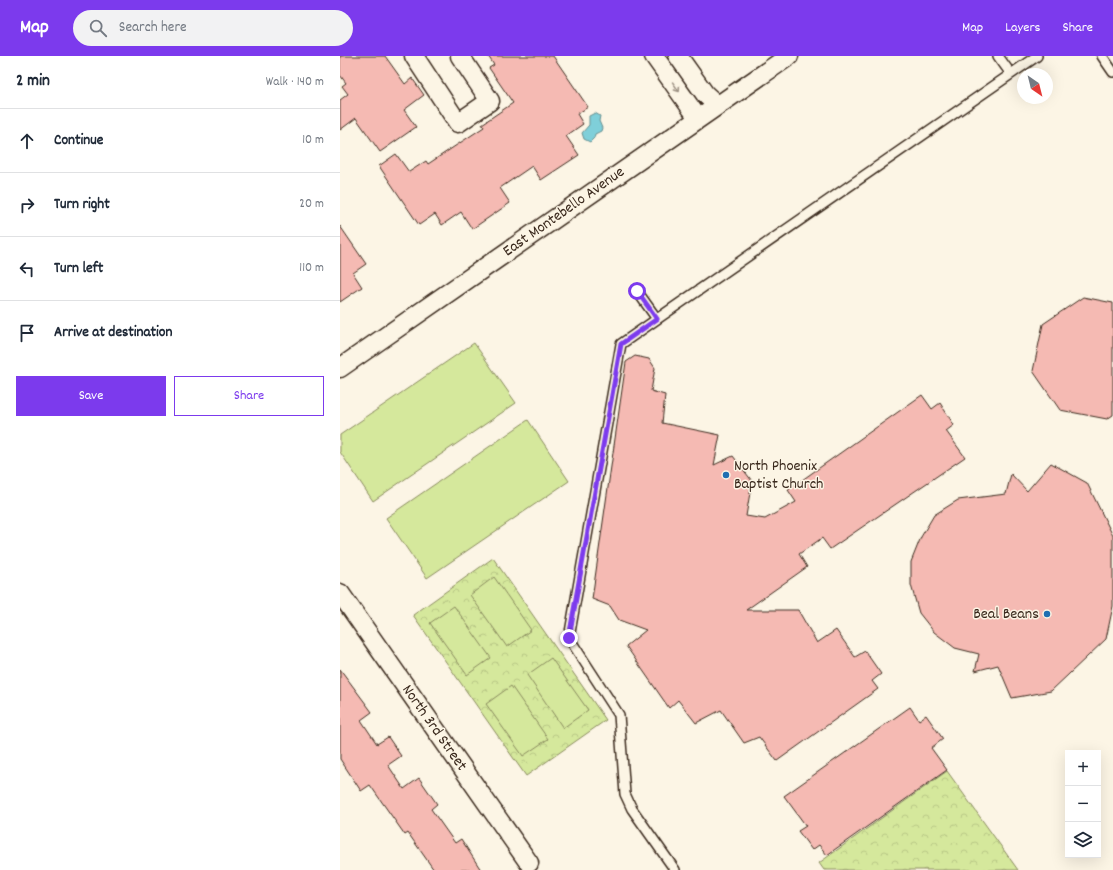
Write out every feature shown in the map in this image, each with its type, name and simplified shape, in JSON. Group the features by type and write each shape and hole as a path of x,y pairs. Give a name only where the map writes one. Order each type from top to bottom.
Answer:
{"street":[{"path":"414,56 458,123 490,101 460,56"},
{"path":"654,56 698,118"},
{"path":"678,56 705,94 718,105"},
{"name":"East Montebello Avenue","path":"340,368 789,56"},
{"name":"North 3rd Street","path":"340,593 529,863"}],"lane":[{"path":"998,56 1011,74"},
{"path":"675,870 632,809 625,794 619,715 569,638 621,344 1037,56"},
{"path":"1102,56 1113,72"},
{"path":"637,291 657,319"}],"green space":[{"path":"474,343 516,403 373,501 340,452 340,435"},
{"path":"528,420 569,481 427,578 386,518"},
{"path":"493,558 606,720 526,776 413,615"},
{"path":"494,577 531,630 507,647 470,595"},
{"path":"454,606 491,658 467,675 430,623"},
{"path":"551,658 588,710 563,728 527,675"},
{"path":"511,686 548,739 523,756 486,704"},
{"path":"947,771 1018,870 824,870 819,863"}],"water":[{"path":"595,113 600,116 599,121 602,128 601,131 595,134 594,138 590,142 584,139 582,133 589,125 589,116"}],"building":[{"path":"340,56 385,56 405,84 412,78 424,95 404,110 416,127 380,152 356,118 340,130 340,100 348,94 342,86 346,83 340,75"},
{"path":"488,56 553,56 588,107 577,114 583,124 566,136 579,155 541,180 532,166 500,188 510,203 472,229 461,212 442,225 435,214 419,225 379,166 396,154 409,172 426,161 428,164 484,127 482,124 513,103 489,68 494,65"},
{"path":"340,226 366,264 353,273 362,287 340,302"},
{"path":"1083,297 1113,303 1113,415 1107,419 1060,410 1033,371 1043,324"},
{"path":"635,356 649,359 655,368 651,391 665,395 662,423 720,435 714,465 733,456 752,481 746,516 765,519 796,502 788,490 922,395 932,409 940,403 954,425 946,431 965,457 830,549 822,538 799,554 807,567 746,610 798,610 817,643 836,630 855,657 865,651 881,674 872,681 878,689 777,761 759,737 744,743 721,710 696,723 678,700 669,708 626,646 646,630 619,620 610,606 592,599 626,362"},
{"path":"1051,463 1087,483 1113,536 1113,606 1106,639 1051,691 1012,698 998,665 975,671 979,654 955,648 934,632 919,613 911,585 911,562 921,537 934,515 958,500 1006,494 1011,474 1027,491"},
{"path":"340,669 372,712 361,720 377,744 388,737 401,756 388,765 404,789 419,778 437,804 431,809 455,843 461,839 481,870 434,870 408,833 405,835 370,785 361,791 340,759"},
{"path":"910,707 919,720 926,715 943,739 931,748 947,770 827,855 819,845 812,850 798,831 806,826 784,796"}],"place":[{"name":"North Phoenix Baptist Church","path":"726,475"},
{"name":"Beal Beans","path":"1047,614"}],"route":[{"path":"569,638 621,344 657,319 637,291"}]}
